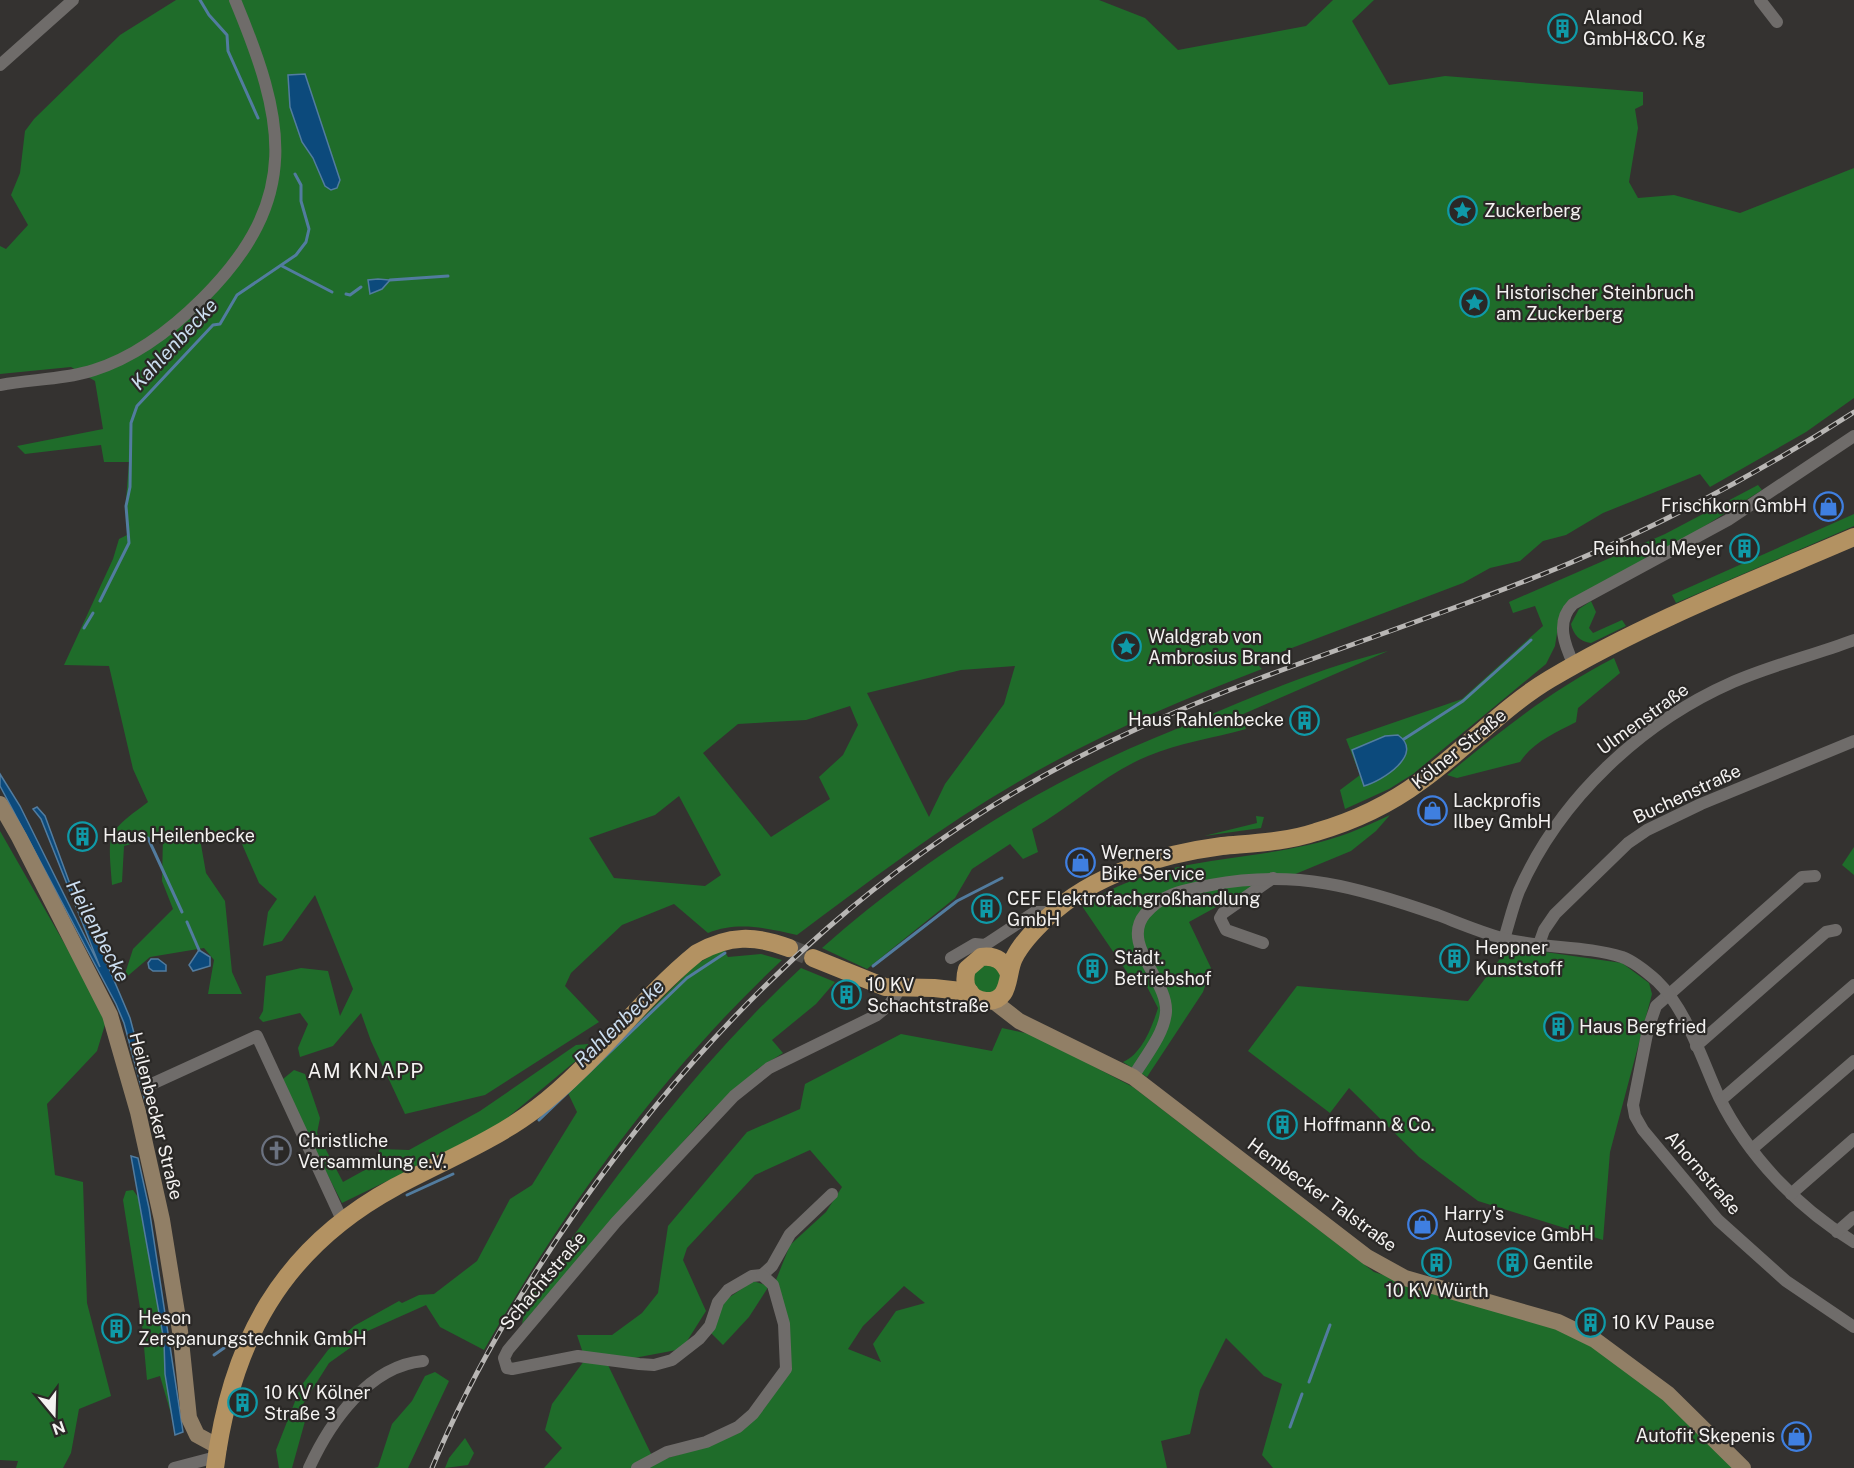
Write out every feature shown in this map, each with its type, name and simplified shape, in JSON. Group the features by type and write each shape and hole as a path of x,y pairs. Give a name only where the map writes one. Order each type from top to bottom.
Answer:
{"main road":[{"name":"Kölner Straße","path":"813,958 870,983 900,989 934,988 969,992 980,1000 998,996 1009,974 1014,957 1027,938 1049,916 1082,890 1116,874 1165,857 1303,836 1370,811 1423,780 1524,697 1574,665 1686,610 1854,537"},
{"path":"217,1457 231,1387 258,1317 283,1280 318,1242 394,1188 481,1144 539,1107 697,953 724,940 737,938 764,939 789,948"},
{"name":"Kölner Straße","path":"934,988 966,973 978,958 993,957 1027,938"},
{"path":"993,957 1005,965 1009,974"},
{"path":"966,973 965,981 969,992"}],"street":[{"path":"0,65 73,0"},
{"path":"0,385 57,379 94,370 123,358 190,311 221,280 247,246 263,214 274,179 276,132 266,80 236,0"},
{"path":"1760,0 1777,22"},
{"path":"1574,665 1566,648 1562,626 1564,617 1573,604 1728,520 1854,436"},
{"name":"Ulmenstraße","path":"1504,939 1518,892 1552,834 1581,794 1635,742 1669,717 1732,682 1854,640"},
{"name":"Buchenstraße","path":"1539,944 1544,930 1555,915 1628,843 1647,830 1701,804 1854,741"},
{"name":"Heilenbecker Straße","path":"0,804 20,837 110,1015 138,1112 162,1220 180,1331 189,1418 197,1435 217,1457"},
{"name":"Ahornstraße","path":"1815,876 1802,877 1656,1006 1634,1089 1635,1116 1643,1130 1718,1220 1786,1281 1854,1327"},
{"path":"1263,943 1227,930 1220,918 1223,913 1274,877"},
{"path":"1132,1077 1157,1039 1166,1008 1162,990 1141,946 1138,930 1141,919 1163,897 1176,892 1236,880 1274,877 1360,890 1504,939 1625,958 1655,979 1668,995 1696,1046 1721,1100 1752,1149 1791,1194 1818,1219 1854,1242"},
{"name":"Kölner Straße","path":"951,958 975,944 985,945 1035,912 1045,912 1049,916"},
{"path":"1696,1046 1826,933 1836,930"},
{"path":"1721,1100 1854,985"},
{"name":"Schachtstraße","path":"832,1194 790,1234 779,1257 762,1275 752,1276 728,1290 718,1302 710,1326 699,1339 672,1360 647,1365 578,1356 512,1370 505,1364 504,1358 508,1350 585,1259 718,1112 769,1068 877,1015 889,1005 900,989"},
{"name":"Hembecker Talstraße","path":"998,996 1033,1028 1132,1077 1367,1257 1405,1278 1558,1322 1596,1340 1668,1394 1743,1468"},
{"path":"154,1083 256,1036 344,1222"},
{"path":"1752,1149 1854,1061"},
{"path":"1791,1194 1854,1139"},
{"path":"1837,1232 1854,1216"},
{"path":"637,1468 667,1452 706,1442 738,1427 753,1414 786,1369 784,1324 773,1285 762,1275"},
{"path":"309,1468 342,1415 370,1384 406,1362 423,1361"},
{"path":"174,1468 217,1457"}],"green space":[{"path":"176,0 1099,0 1145,18 1178,50 1306,26 1333,0 1374,0 1352,21 1389,85 1445,76 1643,92 1643,105 1635,109 1638,128 1629,182 1638,198 1674,195 1740,213 1854,168 1854,398 1806,432 1710,487 1700,474 1603,513 1566,535 1543,541 1520,561 1490,568 1463,583 1255,662 1262,669 1169,707 1077,749 961,817 905,855 797,935 763,928 741,927 719,929 708,933 674,904 622,925 571,973 565,986 599,1022 485,1095 405,1114 371,1041 361,1013 333,1046 300,1057 298,1048 308,1024 300,1013 263,1022 259,1018 263,1011 266,976 301,968 328,971 340,1016 353,989 315,895 282,941 263,946 268,912 277,899 259,883 235,828 200,839 206,873 225,901 232,972 242,994 208,994 214,960 204,948 150,957 123,980 133,949 173,909 162,881 163,835 124,846 122,882 112,885 110,844 112,836 124,821 148,802 133,769 109,666 64,665 113,559 119,539 129,534 126,500 129,462 104,462 101,445 25,454 17,446 103,429 95,381 71,367 0,374 0,246 6,249 28,225 11,195 20,173 25,131 34,119 120,35","holes":["1015,666 1004,704 945,784 929,817 867,693 961,670","850,706 858,725 843,755 819,777 830,799 771,837 703,753 738,724 806,720","679,796 721,875 705,886 614,878 589,838 655,815"]},
{"path":"1758,485 1762,490 1673,546 1571,599 1560,614 1555,646 1546,664 1413,774 1389,789 1345,809 1340,790 1360,775 1346,739 1462,699 1543,626 1535,606 1513,613 1509,602 1665,534"},
{"path":"1854,514 1854,526 1676,603 1672,595"},
{"path":"1591,601 1596,612 1589,628 1593,633 1622,620 1626,626 1591,643 1580,639 1573,631 1571,624 1579,609"},
{"path":"1388,651 1241,715 1246,729 1160,751 1118,771 1032,829 1038,852 1023,859 1010,844 972,869 955,898 867,969 822,948 887,894 957,844 1067,779 1129,749 1270,690"},
{"path":"1614,658 1620,673 1578,708 1576,722 1538,743 1520,762 1457,778 1447,775 1548,697"},
{"path":"1390,815 1376,831 1351,851 1218,906 1189,922 1211,968 1203,992 1147,1077 1123,1062 1136,1053 1141,1046 1158,1008 1142,977 1129,975 1082,906 1110,890 1165,870 1319,843 1350,833"},
{"path":"1256,816 1264,817 1261,828 1204,836 1257,823"},
{"path":"0,831 107,1018 97,1051 47,1104 55,1175 83,1182 87,1303 111,1396 79,1409 71,1453 63,1468 16,1468 18,1461 0,1460"},
{"path":"1854,847 1854,875 1842,865"},
{"path":"1509,947 1622,963 1649,983 1652,994 1610,1152 1603,1240 1478,1201 1419,1157 1349,1088 1330,1113 1248,1051 1297,986 1468,1001"},
{"path":"723,949 728,957 761,954 782,960 696,1048 618,1144 548,1245 484,1350 440,1327 426,1305 361,1334 350,1348 329,1363 303,1404 307,1414 292,1468 279,1468 276,1450 301,1386 328,1350 354,1326 399,1301 402,1303 419,1295 434,1294 477,1261 510,1199 532,1185 577,1112 568,1093 695,965"},
{"path":"984,964 995,966 1002,976 999,987 990,994 978,992 971,976"},
{"path":"801,968 835,982 816,1004 772,1040 783,1053 756,1070 756,1073 706,1116 522,1324 530,1301 544,1276 655,1127 710,1061"},
{"path":"1002,1028 1034,1035 1133,1087 1374,1272 1568,1333 1601,1350 1676,1409 1733,1468 1273,1468 1262,1455 1282,1384 1264,1376 1226,1338 1200,1390 1190,1434 1161,1441 1167,1468 544,1468 562,1448 545,1430 552,1404 584,1361 607,1363 655,1462 707,1446 740,1430 790,1369 776,1280 790,1245 826,1212 842,1187 810,1150 755,1175 687,1248 683,1260 706,1311 682,1349 634,1358 583,1353 577,1335 612,1335 642,1313 658,1293 668,1226 747,1132 800,1109 805,1084 901,1034 992,1051","holes":["904,1286 925,1303 896,1311 873,1344 881,1362 848,1349 863,1326"]},
{"path":"588,1044 590,1049 494,1129 342,1203 311,1143 283,1079 294,1070 305,1074 320,1118 317,1133 343,1182 372,1166 380,1149 409,1150 480,1111 576,1045"},
{"path":"133,1190 138,1197 164,1341 171,1414 160,1376 147,1380 141,1314 123,1200 126,1191"},
{"path":"753,1281 769,1286 749,1317 723,1345 709,1331 724,1301"},
{"path":"435,1372 449,1381 408,1468 374,1468 378,1467 392,1424 412,1401 425,1376"},
{"path":"465,1438 474,1453 468,1465 445,1468 449,1458"}],"water":[{"path":"305,74 340,180 337,188 331,190 325,186 313,158 302,142 290,107 288,75"},
{"path":"368,280 390,280 382,289 370,294"},
{"path":"1398,735 1405,742 1407,750 1404,758 1390,773 1364,786 1352,750 1385,736"},
{"path":"0,774 20,806 100,967 41,819 33,809 37,807 45,816 74,895 94,933 130,1018 153,1105 146,1105 124,1023 116,1004 0,786"},
{"path":"199,950 210,957 210,966 193,971 189,965"},
{"path":"151,959 158,959 166,965 166,971 153,971 149,968 148,963"},
{"path":"131,1156 138,1158 149,1208 183,1432 175,1435 165,1374 164,1341"}],"waterway":[{"name":"Kahlenbecke","path":"200,0 209,15 227,35 228,51 258,118"},
{"name":"Kahlenbecke","path":"100,601 129,543 126,506 130,487 131,423 137,406 213,325 220,324 237,295 296,255 306,242 309,229 301,201 301,185 295,174"},
{"path":"282,266 332,292"},
{"path":"390,280 448,276"},
{"path":"346,294 350,295 361,287"},
{"name":"Kahlenbecke","path":"84,628 93,613"},
{"name":"Rahlenbecke","path":"1404,739 1463,701 1531,640"},
{"name":"Kahlenbecke","path":"148,838 182,912"},
{"name":"Rahlenbecke","path":"873,966 957,901 1002,878"},
{"path":"187,922 199,950"},
{"name":"Rahlenbecke","path":"539,1120 687,978 725,953"},
{"path":"407,1195 453,1174"},
{"path":"1309,1382 1330,1325"},
{"path":"214,1355 224,1348"},
{"path":"1290,1427 1302,1394"}],"tunnel":[{"path":"789,948 813,958"}],"railway":[{"path":"432,1468 447,1433 499,1332 581,1204 637,1129 697,1057 761,990 828,927 900,869 976,816 1056,769 1141,727 1247,683 1463,605 1607,547 1715,493 1786,454 1854,412"}],"place":[{"name":"Alanod GmbH&CO. Kg","path":"1562,28"},
{"name":"Zuckerberg","path":"1463,211"},
{"name":"Historischer Steinbruch am Zuckerberg","path":"1475,303"},
{"name":"Frischkorn GmbH","path":"1828,506"},
{"name":"Reinhold Meyer","path":"1744,549"},
{"name":"Waldgrab von Ambrosius Brand","path":"1127,647"},
{"name":"Haus Rahlenbecke","path":"1305,720"},
{"name":"Lackprofis Ilbey GmbH","path":"1432,811"},
{"name":"Haus Heilenbecke","path":"82,836"},
{"name":"Werners Bike Service","path":"1080,863"},
{"name":"CEF Elektrofachgroßhandlung GmbH","path":"986,909"},
{"name":"Heppner Kunststoff","path":"1454,958"},
{"name":"Städt. Betriebshof","path":"1093,968"},
{"name":"10 KV Schachtstraße","path":"846,995"},
{"name":"Haus Bergfried","path":"1558,1027"},
{"name":"Hoffmann & Co.","path":"1282,1125"},
{"name":"Christliche Versammlung e.V.","path":"277,1151"},
{"name":"Harry's Autosevice GmbH","path":"1423,1224"},
{"name":"10 KV Würth","path":"1437,1262"},
{"name":"Gentile","path":"1512,1263"},
{"name":"10 KV Pause","path":"1591,1323"},
{"name":"Heson Zerspanungstechnik GmbH","path":"117,1328"},
{"name":"10 KV Kölner Straße 3","path":"243,1403"},
{"name":"Autofit Skepenis","path":"1796,1436"}],"district":[{"name":"AM KNAPP","path":"366,1071"}],"water label":[{"name":"Heilenbecke","path":"98,931"}]}
